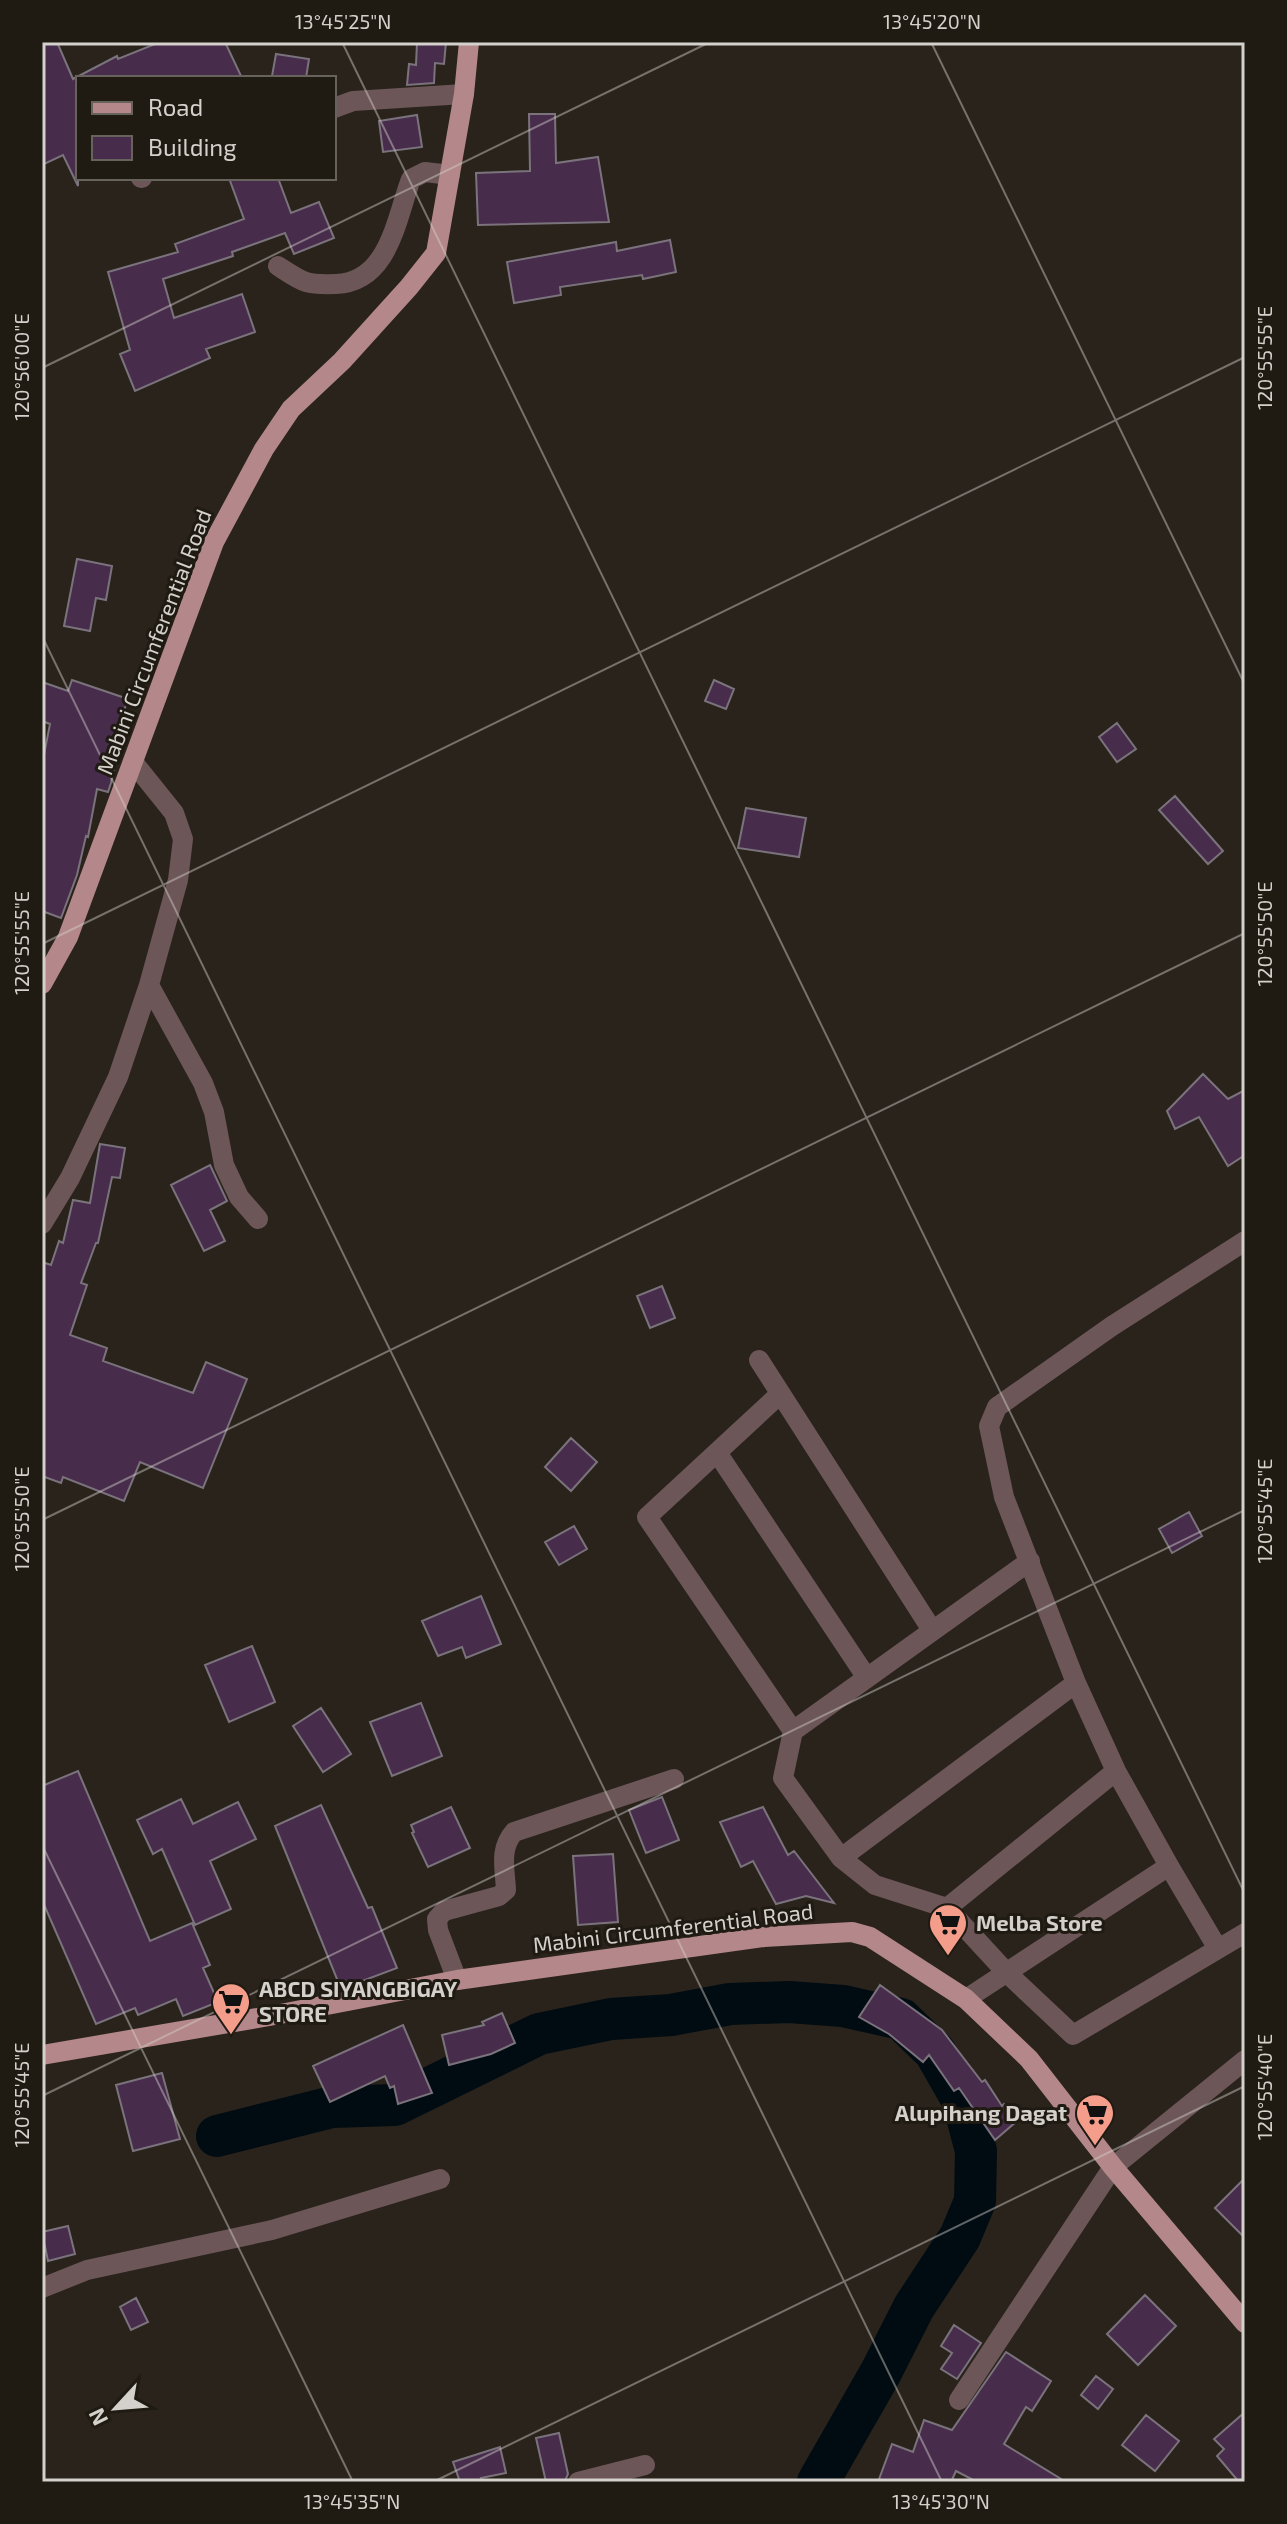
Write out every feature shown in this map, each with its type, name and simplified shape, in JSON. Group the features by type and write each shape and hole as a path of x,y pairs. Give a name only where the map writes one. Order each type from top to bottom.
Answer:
{"main road":[{"name":"Mabini Circumferential Road","path":"42,984 68,937 214,542 291,409 342,361 436,253 464,94 469,42"},
{"name":"Mabini Circumferential Road","path":"42,2055 457,1980 764,1937 852,1932 870,1937 966,1999 1029,2059 1113,2167 1245,2323"}],"street":[{"path":"336,107 353,101 464,94"},
{"path":"278,266 307,285 352,283 376,266 394,235 411,179 425,172 450,175"},
{"path":"42,1224 70,1178 118,1077 149,985 178,880 183,839 174,813 133,762"},
{"path":"149,985 203,1083 214,1112 224,1165 239,1197 258,1219"},
{"path":"1218,1949 1116,1771 1076,1683 1004,1497 989,1426 997,1407 1112,1326 1245,1241"},
{"path":"759,1360 932,1630"},
{"path":"780,1394 647,1517 793,1731"},
{"path":"718,1454 867,1678"},
{"path":"1030,1561 793,1731 783,1778 841,1858 875,1885 947,1908 1006,1972 1073,2035 1245,1933"},
{"path":"841,1858 1076,1683"},
{"path":"947,1908 1116,1771"},
{"path":"457,1980 438,1930 437,1919 444,1911 499,1896 506,1890 503,1851 506,1840 514,1832 674,1779"},
{"path":"966,1999 1169,1866"},
{"path":"959,2400 1113,2167 1245,2060"},
{"path":"42,2288 87,2270 272,2230 440,2179"},
{"path":"578,2482 645,2465"}],"building":[{"path":"42,42 57,42 73,79 76,77 78,186 63,155 42,165"},
{"path":"160,42 225,42 241,76 79,76 117,56 118,59"},
{"path":"417,42 446,42 444,64 435,63 434,83 407,85 409,64 416,65"},
{"path":"276,54 309,59 306,76 272,76"},
{"path":"529,114 555,114 556,163 598,157 609,222 478,225 476,173 530,171"},
{"path":"417,115 422,147 383,152 379,121"},
{"path":"230,180 279,180 291,213 319,202 334,238 294,254 285,233 232,252 233,256 163,279 174,318 242,294 255,332 206,349 210,358 135,391 120,354 130,350 108,272 178,252 175,244 244,219"},
{"path":"670,240 676,272 643,279 642,275 560,287 561,295 514,303 507,262 616,242 617,251"},
{"path":"77,559 112,566 106,600 96,598 90,631 64,626"},
{"path":"72,680 128,699 119,726 111,783 108,792 97,789 88,837 61,918 42,911 42,765 50,724 42,721 42,682 68,691"},
{"path":"714,680 734,689 726,709 705,701"},
{"path":"1117,723 1136,749 1117,762 1099,737"},
{"path":"1175,796 1223,851 1208,864 1159,810"},
{"path":"746,808 806,818 799,857 738,848"},
{"path":"1203,1074 1228,1099 1245,1090 1245,1155 1228,1166 1199,1117 1175,1129 1167,1111"},
{"path":"100,1144 125,1148 120,1178 112,1177 98,1243 81,1283 87,1285 70,1335 107,1348 103,1361 193,1393 206,1362 247,1379 203,1488 140,1462 124,1501 63,1477 61,1483 42,1476 42,1262 51,1265 59,1241 63,1243 73,1200 90,1203"},
{"path":"210,1165 227,1201 210,1210 225,1241 204,1251 171,1185"},
{"path":"662,1286 675,1318 650,1328 637,1296"},
{"path":"571,1438 597,1462 571,1491 545,1467"},
{"path":"1189,1512 1202,1536 1172,1553 1159,1529"},
{"path":"574,1526 587,1549 559,1565 545,1542"},
{"path":"481,1596 501,1644 466,1658 462,1647 438,1656 422,1621"},
{"path":"252,1646 275,1702 229,1722 205,1665"},
{"path":"421,1703 442,1756 392,1776 370,1722"},
{"path":"321,1708 351,1754 323,1772 293,1726"},
{"path":"78,1771 150,1941 192,1923 210,1965 203,1968 218,2002 183,2016 176,1999 138,2015 135,2008 96,2024 42,1900 42,1786"},
{"path":"662,1797 679,1840 646,1853 629,1810"},
{"path":"181,1799 193,1824 238,1802 256,1839 210,1861 231,1909 195,1925 162,1849 153,1854 137,1820"},
{"path":"321,1805 368,1908 372,1907 397,1968 341,1989 275,1826"},
{"path":"451,1807 470,1848 428,1867 411,1825"},
{"path":"763,1807 788,1855 794,1851 834,1903 806,1896 776,1904 753,1861 741,1867 720,1822"},
{"path":"613,1854 618,1922 578,1925 573,1856"},
{"path":"880,1985 942,2030 1017,2121 995,2140 959,2088 954,2091 929,2055 923,2062 889,2034 859,2017"},
{"path":"502,2013 515,2043 491,2054 449,2065 442,2035 484,2025 482,2022"},
{"path":"403,2025 432,2093 398,2104 394,2086 390,2088 385,2076 330,2102 313,2066"},
{"path":"162,2073 180,2139 133,2151 116,2085"},
{"path":"1245,2178 1245,2238 1215,2208"},
{"path":"68,2226 75,2254 48,2261 42,2232"},
{"path":"1145,2295 1176,2326 1138,2365 1107,2334"},
{"path":"136,2298 148,2322 131,2330 120,2307"},
{"path":"954,2325 981,2343 957,2379 941,2369 952,2353 941,2346"},
{"path":"1006,2352 1051,2381 1032,2411 1026,2407 1004,2444 1066,2482 977,2482 956,2471 951,2482 878,2482 892,2444 913,2452 924,2420 952,2430"},
{"path":"1096,2376 1113,2389 1098,2409 1081,2395"},
{"path":"1245,2412 1245,2482 1239,2482 1217,2456 1224,2449 1214,2439"},
{"path":"1146,2415 1179,2441 1155,2471 1122,2445"},
{"path":"559,2433 568,2474 565,2481 546,2482 536,2438"},
{"path":"500,2447 506,2473 481,2478 483,2482 460,2482 453,2462"}],"waterway":[{"path":"217,2136 332,2107 395,2105 539,2034 611,2019 671,2015 730,2004 789,2002 843,2006 901,2019 935,2052 963,2101 976,2151 975,2201 960,2237 914,2307 818,2482"}],"place":[{"name":"Melba Store","path":"948,1957"},
{"name":"ABCD SIYANGBIGAY STORE","path":"231,2036"},
{"name":"Alupihang Dagat","path":"1095,2147"}]}
